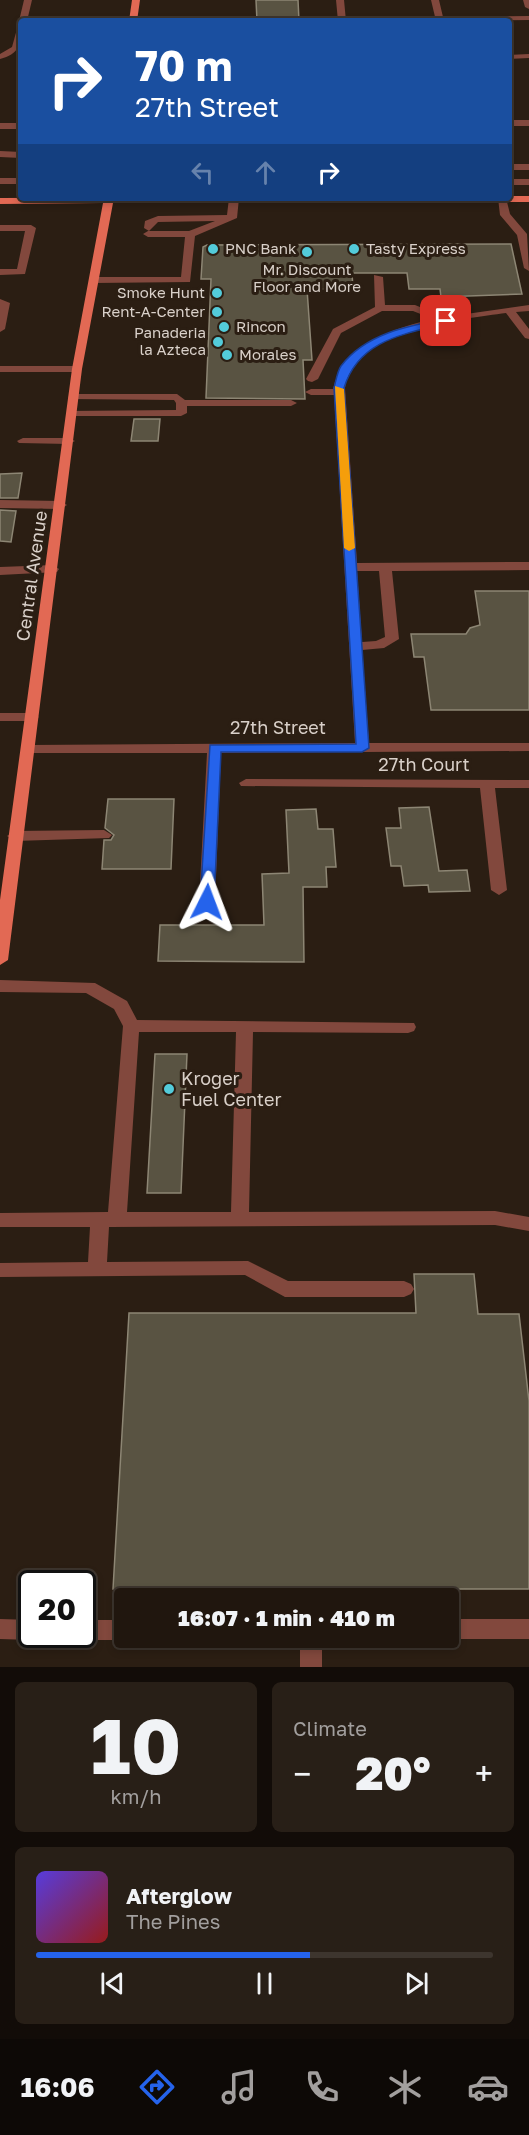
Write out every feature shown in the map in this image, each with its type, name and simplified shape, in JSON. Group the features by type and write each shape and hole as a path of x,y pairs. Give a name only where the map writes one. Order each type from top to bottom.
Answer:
{"main road":[{"path":"133,18 136,0"},
{"path":"512,199 529,199"},
{"path":"0,201 18,201"},
{"name":"Central Avenue","path":"0,950 61,505 77,369 109,201"}],"street":[{"path":"24,18 28,0"},
{"path":"340,0 342,18"},
{"path":"435,0 439,18"},
{"path":"527,0 529,7"},
{"path":"512,18 529,18"},
{"path":"0,57 12,54 18,41"},
{"path":"512,57 529,56"},
{"path":"512,123 529,123"},
{"path":"0,126 18,126"},
{"path":"0,154 18,155"},
{"path":"512,167 529,167"},
{"path":"0,181 18,181"},
{"path":"512,182 529,182"},
{"path":"232,218 234,201"},
{"path":"502,201 505,215 522,234 529,268"},
{"path":"173,218 232,218 190,234 148,231 150,221 173,218"},
{"path":"166,234 181,225 173,218"},
{"path":"0,228 31,228 21,272 0,272"},
{"path":"94,280 186,280 190,234"},
{"path":"378,277 380,308"},
{"path":"0,302 5,303 0,329"},
{"path":"312,379 336,331 380,308 415,308 446,321"},
{"path":"362,748 339,392 345,368 363,350 387,337 417,326 529,308"},
{"path":"509,310 529,336"},
{"path":"0,369 77,369"},
{"path":"310,392 339,392"},
{"path":"74,398 177,398 182,403 291,403"},
{"path":"72,413 181,414 182,403"},
{"path":"23,441 69,441"},
{"path":"0,504 61,505"},
{"path":"351,567 529,566"},
{"path":"356,647 379,645 392,639 385,567"},
{"path":"0,571 52,568"},
{"path":"0,717 32,717"},
{"name":"27th Street","path":"28,748 529,747"},
{"path":"207,902 214,748"},
{"name":"27th Court","path":"246,783 529,784"},
{"path":"488,785 499,890"},
{"path":"15,836 104,835"},
{"path":"0,986 89,987 121,1005 131,1026 108,1220 97,1271"},
{"path":"131,1026 408,1027"},
{"path":"240,1219 245,1026"},
{"path":"0,1220 495,1218 529,1224"},
{"path":"0,1270 248,1268 285,1289 404,1289"},
{"path":"0,1629 18,1630"},
{"path":"459,1629 529,1629"},
{"path":"96,1630 114,1630"},
{"path":"311,1648 311,1667"}],"building":[{"path":"256,0 298,0 299,18 257,18"},
{"path":"511,244 522,294 441,297 440,289 409,289 407,273 352,273 353,289 307,289 312,360 303,360 305,399 206,398 211,279 201,279 203,247 207,245"},
{"path":"134,419 160,419 158,441 131,441"},
{"path":"22,473 18,498 0,498 0,474"},
{"path":"0,510 16,511 11,542 0,541"},
{"path":"475,591 529,591 529,710 431,710 424,657 414,657 411,634 466,634 470,628 480,625"},
{"path":"108,799 174,799 171,869 102,869 104,840 111,840 114,835 105,828"},
{"path":"429,807 439,871 467,870 470,891 429,892 428,885 404,886 401,866 391,866 386,828 401,828 399,808"},
{"path":"316,809 318,829 333,829 336,867 326,867 327,887 303,887 304,962 158,961 160,925 264,925 262,874 289,873 286,810"},
{"name":"Kroger Fuel Center","path":"155,1054 187,1054 181,1193 147,1193"},
{"path":"414,1274 474,1274 478,1314 519,1314 529,1401 529,1589 113,1589 129,1313 416,1313"}],"slow traffic":[{"path":"339,389 349,548"}],"place":[{"name":"PNC Bank","path":"213,249"},
{"name":"Tasty Express","path":"354,249"},
{"name":"Mr. Discount Floor and More","path":"307,252"},
{"name":"Smoke Hunt","path":"217,293"},
{"name":"Rent-A-Center","path":"217,312"},
{"name":"Rincon","path":"224,327"},
{"name":"Panaderia la Azteca","path":"218,342"},
{"name":"Morales","path":"227,355"},
{"name":"Kroger Fuel Center","path":"169,1089"}],"route":[{"path":"207,902 214,748 362,748 339,388 345,368 363,350 387,337 417,326 446,321"}]}
